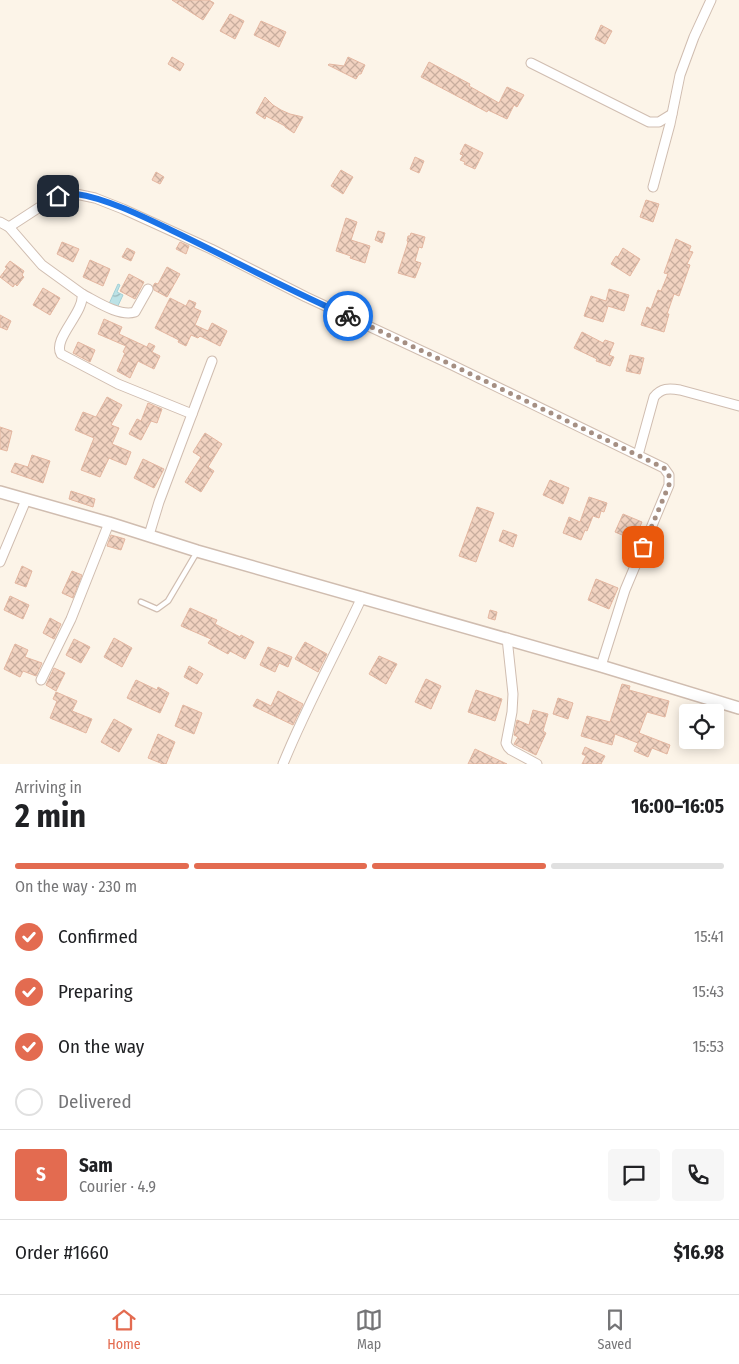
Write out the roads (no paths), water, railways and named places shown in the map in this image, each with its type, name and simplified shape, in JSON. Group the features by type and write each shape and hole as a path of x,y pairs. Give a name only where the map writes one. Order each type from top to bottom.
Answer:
{"street":[{"path":"653,187 686,55 711,0"},
{"path":"531,63 649,122 660,122 672,114"},
{"path":"9,227 49,201 66,194 95,198 212,249 306,297 452,365 664,468 669,475 669,485 625,590 601,666"},
{"path":"0,222 9,227 42,265 82,294 118,312 129,314 135,312 148,289"},
{"path":"82,294 81,305 59,346 59,352 118,384 192,414"},
{"path":"149,535 159,502 212,361"},
{"path":"638,456 654,397 663,389 680,390 739,406"},
{"path":"0,492 109,523 197,551 507,638 739,708"},
{"path":"0,562 26,500"},
{"path":"41,680 71,619 109,523"},
{"path":"283,764 305,712 362,597"},
{"path":"507,638 513,694 512,712 506,744 511,750 537,764"}],"lane":[{"path":"141,602 157,609 168,601 197,551"}],"water":[{"path":"118,284 120,285 117,292 123,295 116,310 108,306"}]}
